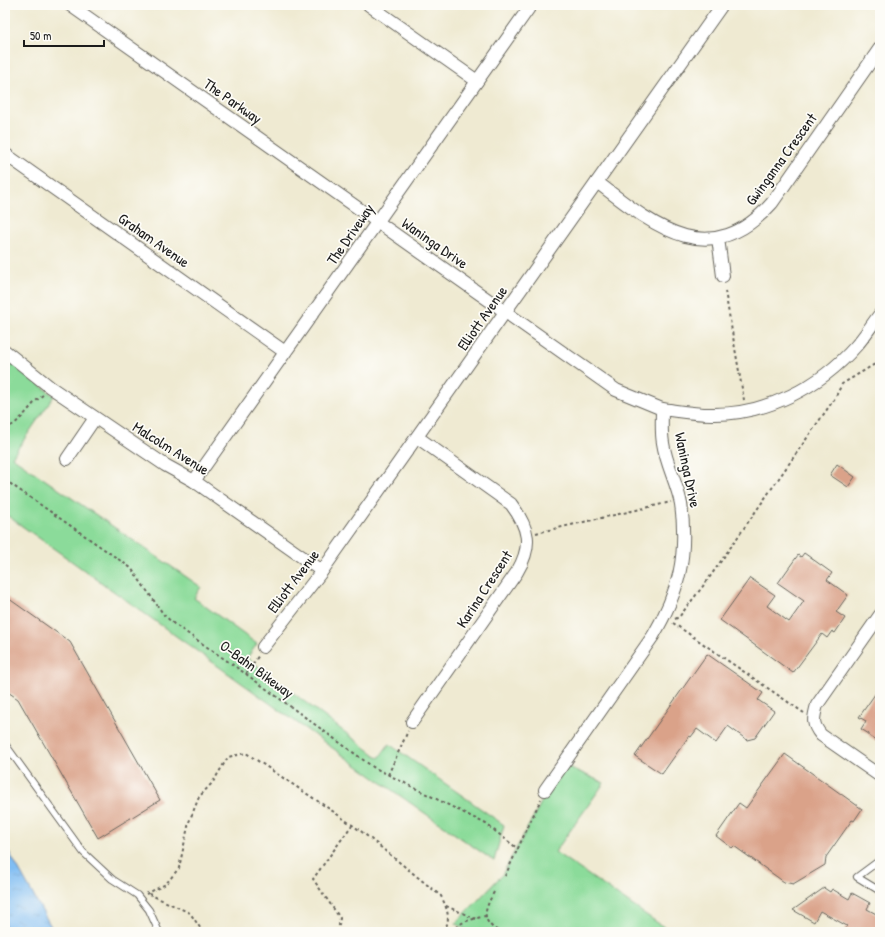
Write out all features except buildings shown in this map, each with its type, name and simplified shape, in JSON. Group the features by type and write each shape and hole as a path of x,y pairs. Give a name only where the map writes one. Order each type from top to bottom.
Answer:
{"street":[{"name":"The Parkway","path":"70,5 378,222"},
{"path":"369,5 477,80"},
{"name":"The Driveway","path":"194,481 531,5"},
{"name":"Elliott Avenue","path":"263,647 322,572 722,5"},
{"name":"Gwinganna Crescent","path":"597,182 653,223 685,236 698,239 718,238 746,226 763,213 772,203 880,48"},
{"name":"Graham Avenue","path":"5,154 285,352"},
{"name":"Waninga Drive","path":"378,222 616,390 662,409 662,442 680,500 683,554 676,587 664,617 653,636 545,790"},
{"path":"718,238 724,276"},
{"path":"662,409 699,413 731,413 752,409 784,399 814,383 833,368 857,345 880,314"},
{"name":"Malcolm Avenue","path":"5,351 50,387 165,465 194,481 322,572"},
{"path":"67,459 95,418"},
{"name":"Karina Crescent","path":"412,722 517,572 524,561 527,550 527,535 525,526 519,514 511,504 417,437"},
{"path":"880,615 817,705 814,720 815,727 821,735 880,776"}],"lane":[{"path":"5,744 83,852 112,879 138,895 149,910 159,932"},
{"path":"880,860 857,877 880,891"}],"path":[{"path":"725,291 744,401"},
{"path":"814,720 670,621 679,617 707,581 835,398 842,384 875,364 880,357"},
{"path":"5,428 17,422 30,406 46,393 50,387"},
{"name":"O-Bahn Bikeway","path":"5,480 131,568 164,615 169,619 373,767 486,824 518,849"},
{"path":"527,535 680,500"},
{"path":"246,674 254,664 263,647"},
{"path":"388,775 412,722"},
{"path":"138,895 149,894 166,884 179,868 190,822 199,797 213,782 228,757 246,753 306,792 352,825 441,896 446,906 448,916 448,926 443,932"},
{"path":"505,876 545,790"},
{"path":"338,932 340,918 313,879 352,825"},
{"path":"494,892 488,904 485,916 492,928 500,932"},
{"path":"149,894 190,912 203,932"},
{"path":"446,906 477,919"},
{"path":"452,932 461,922 485,916"}],"green space":[{"path":"5,357 54,396 12,457 201,587 194,598 257,644 247,658 379,758 389,744 504,825 494,861 5,514"},
{"path":"562,764 604,783 555,852 671,932 469,932 456,923 502,875"}],"water":[{"path":"5,845 54,932 5,932"}]}
